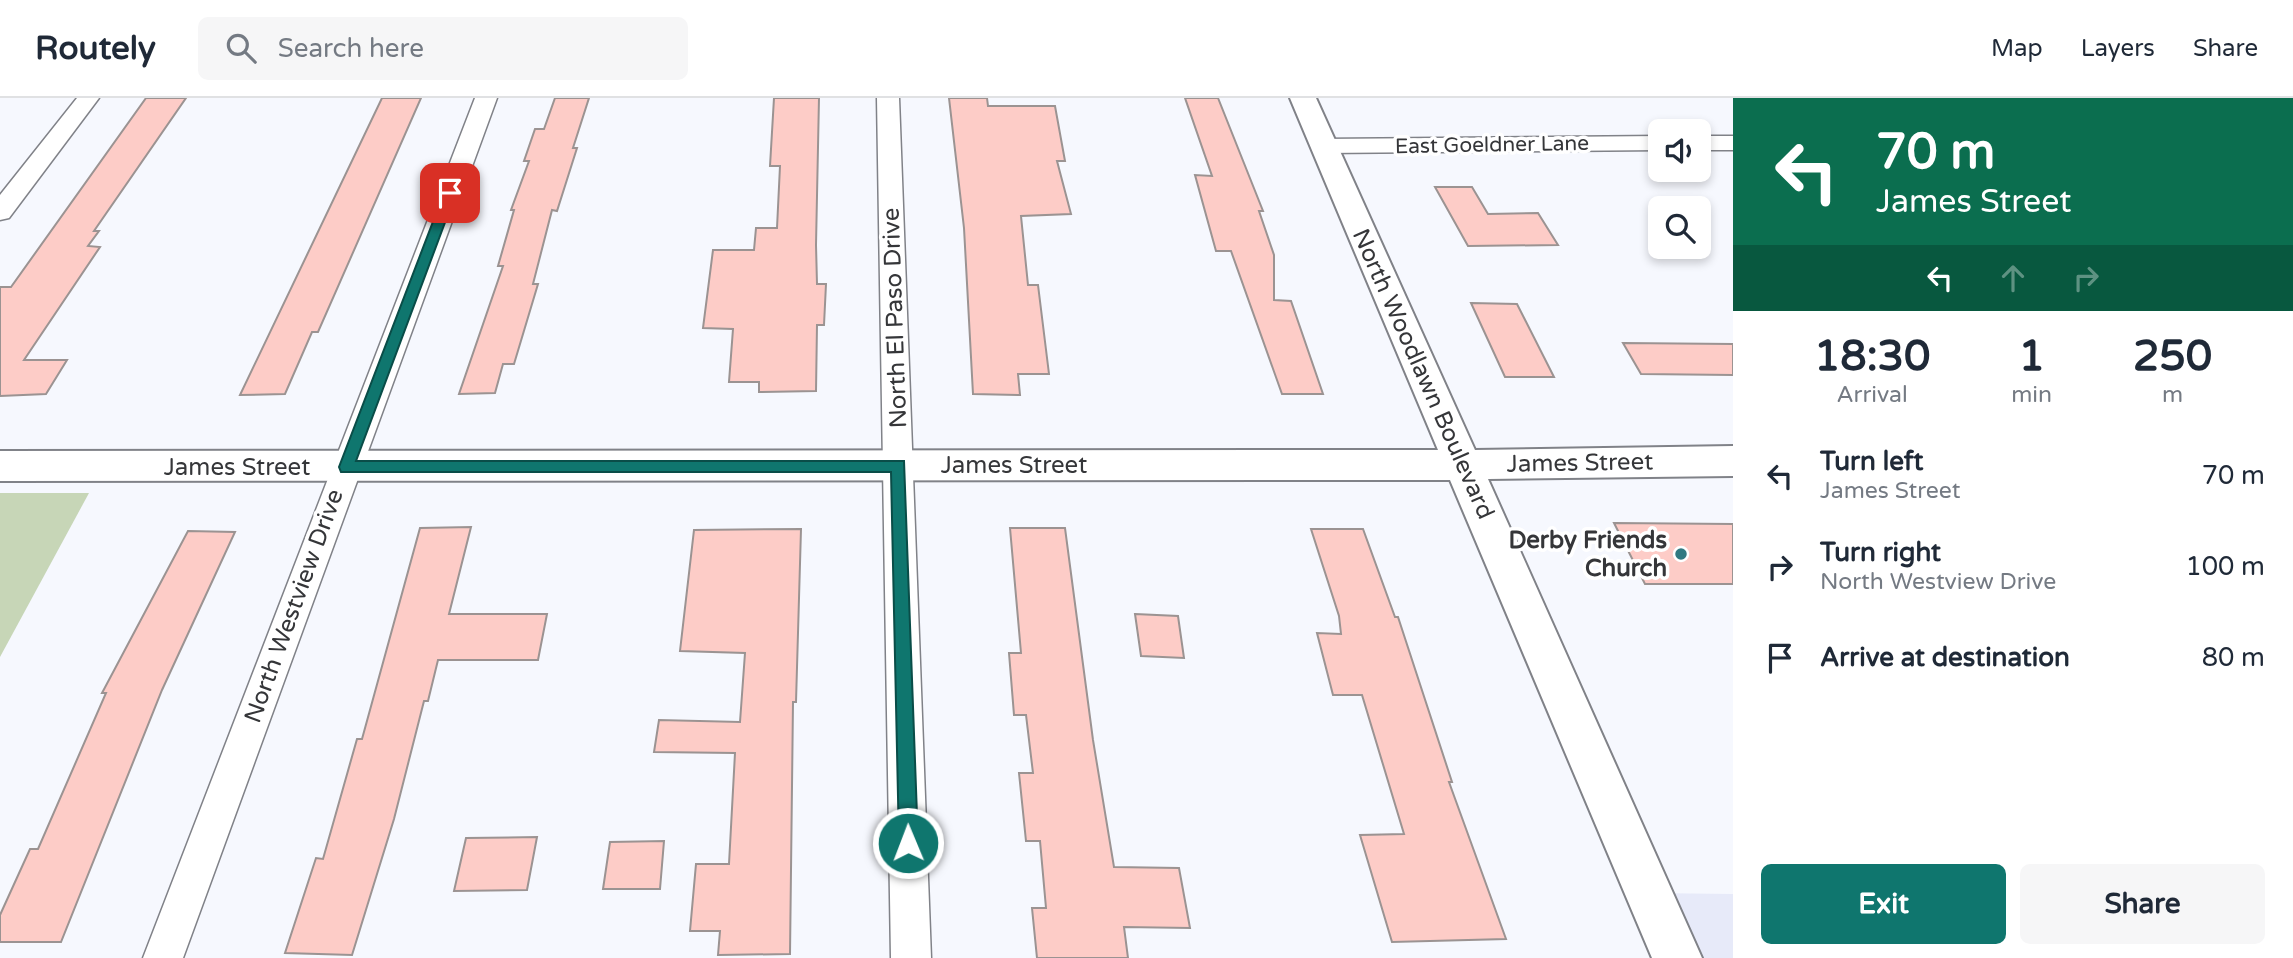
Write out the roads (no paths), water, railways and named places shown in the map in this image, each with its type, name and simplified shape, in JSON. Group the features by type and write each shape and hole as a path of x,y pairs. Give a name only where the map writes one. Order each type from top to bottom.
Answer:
{"street":[{"path":"0,212 88,98"},
{"name":"North Westview Drive","path":"163,958 486,98"},
{"name":"North El Paso Drive","path":"888,98 911,958"},
{"name":"North Woodlawn Boulevard","path":"1303,98 1677,958"},
{"name":"East Goeldner Lane","path":"1323,146 1648,143"},
{"path":"1711,143 1733,143"},
{"name":"James Street","path":"0,466 1462,465 1733,461"}],"place":[{"name":"Derby Friends Church","path":"1681,554"}]}
